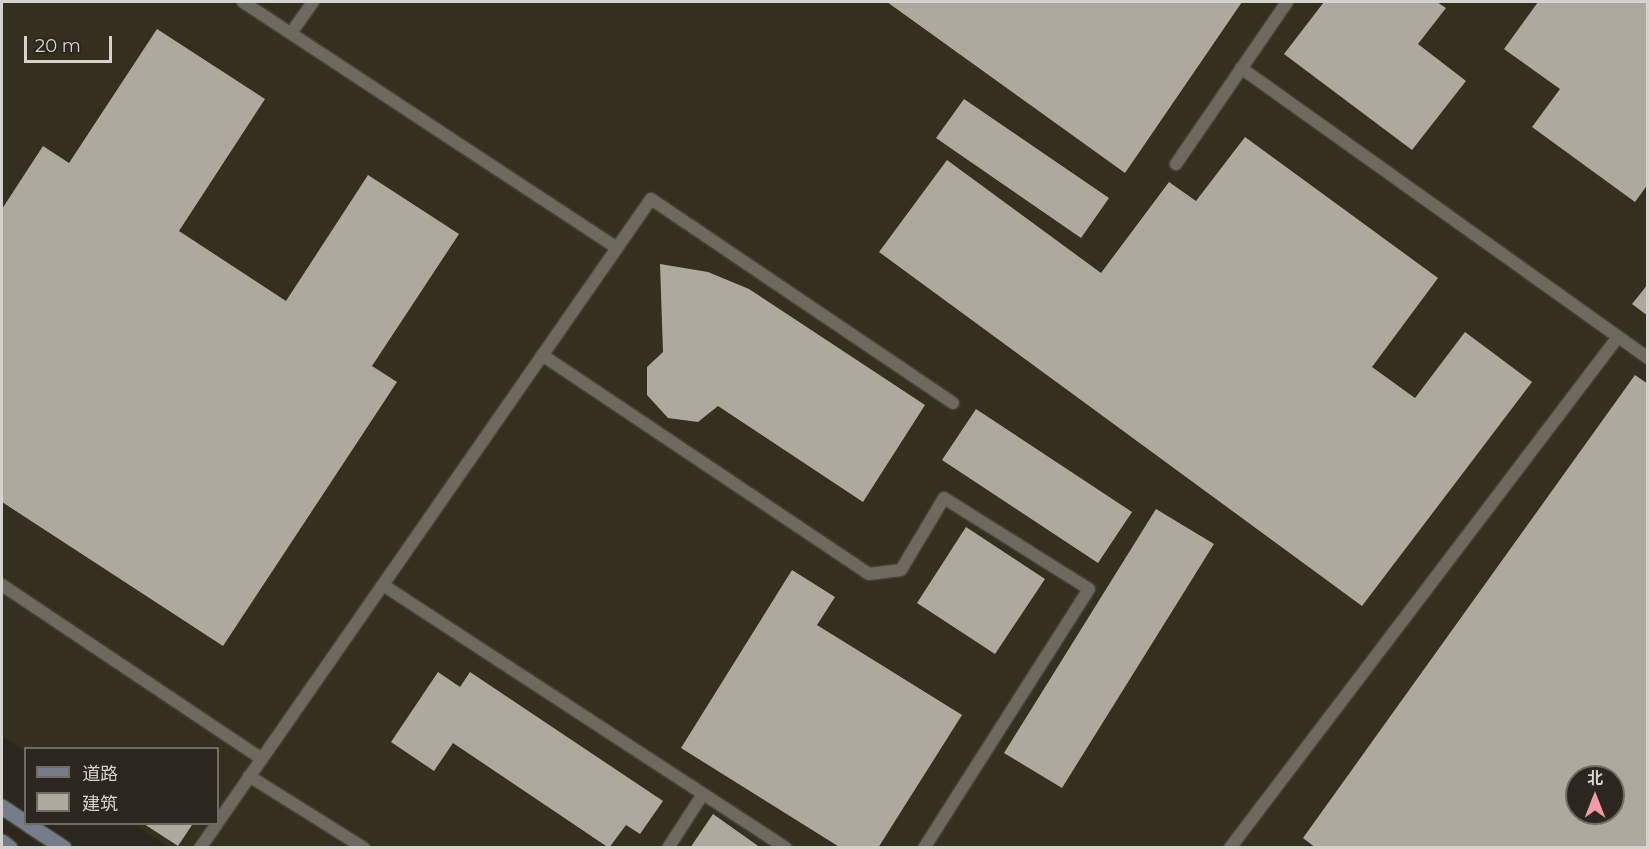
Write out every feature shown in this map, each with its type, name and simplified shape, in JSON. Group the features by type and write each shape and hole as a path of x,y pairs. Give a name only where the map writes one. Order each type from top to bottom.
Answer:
{"main road":[{"path":"2,807 24,822"},
{"path":"29,825 64,848"},
{"path":"2,842 10,848"}],"lane":[{"path":"243,2 617,249"},
{"path":"291,33 313,2"},
{"path":"1176,164 1287,2"},
{"path":"1241,68 1458,220 1517,268 1647,358"},
{"path":"219,820 651,199 953,403"},
{"path":"1230,848 1618,337"},
{"path":"543,355 869,574 901,570 944,498 1089,589 924,848"},
{"path":"2,585 262,759"},
{"path":"382,585 786,848"},
{"path":"249,777 364,848"},
{"path":"668,848 703,794"},
{"path":"200,848 216,825"}],"shaded area":[{"path":"2,2 1647,2 1647,847 169,847 135,825 219,825 219,747 24,747 24,751 2,736"}],"building":[{"path":"887,2 1242,2 1125,173"},
{"path":"1324,2 1437,2 1446,8 1418,44 1466,81 1412,150 1284,54"},
{"path":"1538,2 1648,2 1648,184 1635,202 1532,127 1560,89 1504,49"},
{"path":"157,29 265,99 179,231 286,301 368,175 459,234 372,366 397,382 223,646 2,502 2,209 43,146 69,163"},
{"path":"964,99 1109,198 1081,238 936,138"},
{"path":"1245,137 1438,278 1372,367 1415,398 1465,332 1532,382 1362,606 879,252 947,160 1101,273 1169,182 1196,201"},
{"path":"660,264 708,272 749,289 925,405 863,502 718,406 698,422 668,418 647,395 647,367 663,352"},
{"path":"1648,284 1648,316 1632,304"},
{"path":"1635,375 1648,384 1648,848 1316,848 1303,838"},
{"path":"976,409 1132,512 1098,563 942,460"},
{"path":"1156,509 1214,544 1062,788 1004,753"},
{"path":"966,527 1045,579 995,654 917,603"},
{"path":"792,570 835,597 817,625 962,715 878,848 841,848 681,748"},
{"path":"438,672 460,687 470,672 663,801 640,834 626,825 609,848 453,743 434,771 391,742"},
{"path":"713,814 761,848 690,848"},
{"path":"146,825 192,825 178,846"}]}
